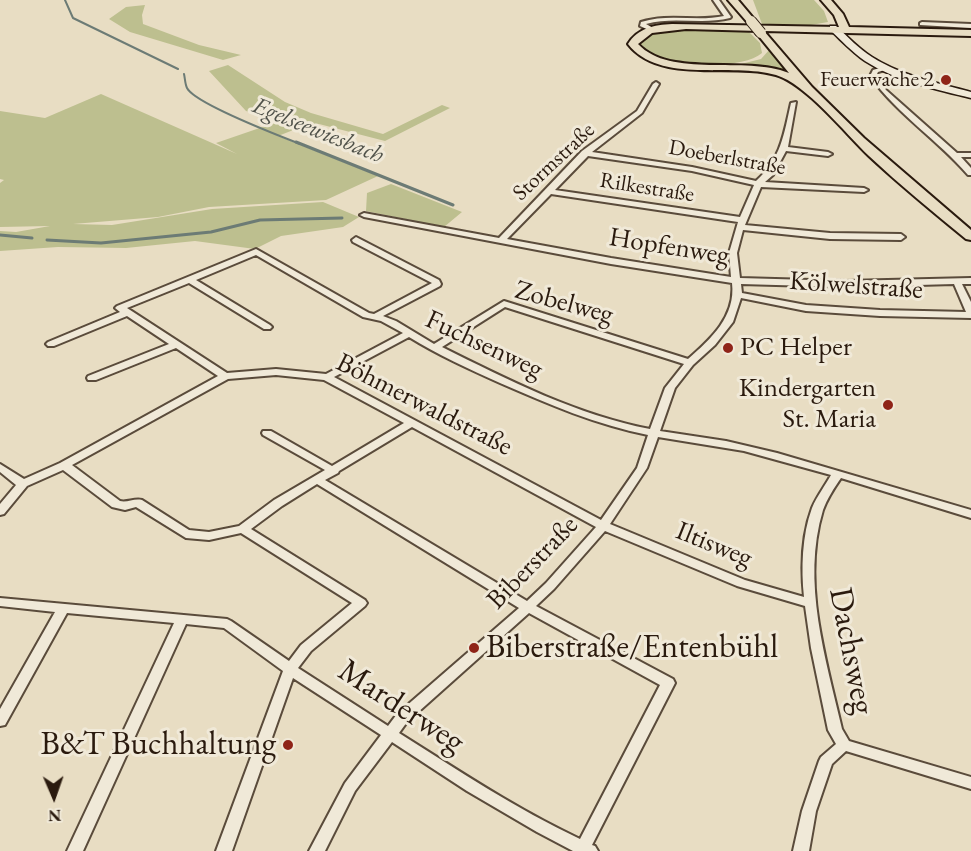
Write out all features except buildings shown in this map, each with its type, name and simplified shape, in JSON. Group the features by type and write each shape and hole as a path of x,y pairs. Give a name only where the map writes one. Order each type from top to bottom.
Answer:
{"main road":[{"path":"733,0 812,94 877,159 971,236"},
{"path":"816,0 827,13 833,28"},
{"path":"826,0 841,19 843,32"},
{"path":"751,20 752,7"},
{"path":"841,19 856,25 889,30"},
{"path":"812,94 788,76 776,72 750,67 664,63 641,54 634,48 636,38 653,30 686,26 833,28 843,32 889,30 971,33"},
{"path":"710,66 740,64 762,56 762,35"}],"street":[{"path":"653,30 643,26 643,23 654,20 728,17 716,0"},
{"path":"922,24 971,26"},
{"path":"799,28 843,32 856,49 886,68 971,95"},
{"path":"886,68 875,71 873,76 884,92 955,155 971,173"},
{"name":"Stormstraße","path":"500,241 585,153 640,112 656,84"},
{"name":"Biberstraße","path":"317,851 350,787 388,734 402,718 528,607 603,526 642,468 670,388 730,320 738,295 733,252 741,223 758,183 770,173 784,149 794,103"},
{"path":"784,149 828,154"},
{"name":"Doeberlstraße","path":"585,153 692,169 758,183 864,190"},
{"path":"955,155 971,155"},
{"name":"Rilkestraße","path":"547,191 830,236 901,237"},
{"name":"Hopfenweg","path":"364,215 655,269 738,281 846,284 971,281"},
{"path":"356,240 437,284 376,316"},
{"name":"Fuchsenweg","path":"127,313 120,308 256,252 366,315 383,318 434,348 559,405 624,427 699,438 746,448 971,514"},
{"path":"189,279 267,327"},
{"path":"957,282 971,313"},
{"name":"Kölwelstraße","path":"738,295 806,308 880,314 971,313"},
{"name":"Zobelweg","path":"434,348 504,304 690,363"},
{"path":"51,344 127,313 225,376"},
{"path":"327,376 408,334"},
{"path":"92,378 175,345"},
{"name":"Böhmerwaldstraße","path":"0,511 23,484 64,465 225,376 268,372 327,376 603,526"},
{"path":"64,465 116,504 125,506 138,503 186,534 209,536 243,529 278,503 413,422"},
{"path":"267,433 334,471"},
{"path":"0,467 23,484"},
{"name":"Dachsweg","path":"837,474 818,509 808,556 808,603 835,730 844,745 971,783"},
{"path":"318,480 502,593 668,682 584,850"},
{"name":"Iltisweg","path":"603,526 741,583 808,603"},
{"path":"224,851 290,669 306,648 361,603 243,529"},
{"name":"Marderweg","path":"0,602 227,624 388,734 542,828 584,850"},
{"path":"0,722 63,609"},
{"path":"75,851 181,621"},
{"path":"801,851 809,811 826,761 844,745"}],"green space":[{"path":"753,0 814,0 824,11 828,22 811,25 762,24"},
{"path":"145,5 142,15 143,24 199,45 241,55 223,60 130,32 109,19 126,7"},
{"path":"678,28 746,29 760,43 762,53 736,63 699,64 663,58 649,52 639,44 640,39 654,31"},
{"path":"770,49 794,77 777,69 737,65 761,59"},
{"path":"228,65 285,102 311,113 383,134 442,105 450,108 385,141 319,124 301,127 278,136 378,176 326,200 209,207 158,217 73,224 112,225 212,209 323,202 359,217 343,227 281,236 255,249 195,241 126,248 58,247 0,251 0,231 16,232 50,226 0,227 0,183 4,180 0,179 0,111 45,118 101,94 237,154 216,143 280,121 246,111 209,71"},
{"path":"391,184 462,212 444,227 366,211 367,193"}],"waterway":[{"name":"Egelseewiesbach","path":"65,0 73,18 178,69"},
{"name":"Egelseewiesbach","path":"184,74 187,88 193,95 239,119 300,144"},
{"name":"Egelseewiesbach","path":"296,142 453,205"},
{"path":"47,240 101,243 211,232 260,220 342,218"},
{"path":"0,235 32,238"}],"place":[{"name":"Feuerwache 2","path":"946,80"},
{"name":"PC Helper","path":"728,348"},
{"name":"Kindergarten St. Maria","path":"888,405"},
{"name":"Biberstraße/Entenbühl","path":"474,648"},
{"name":"B&T Buchhaltung","path":"288,745"}]}
